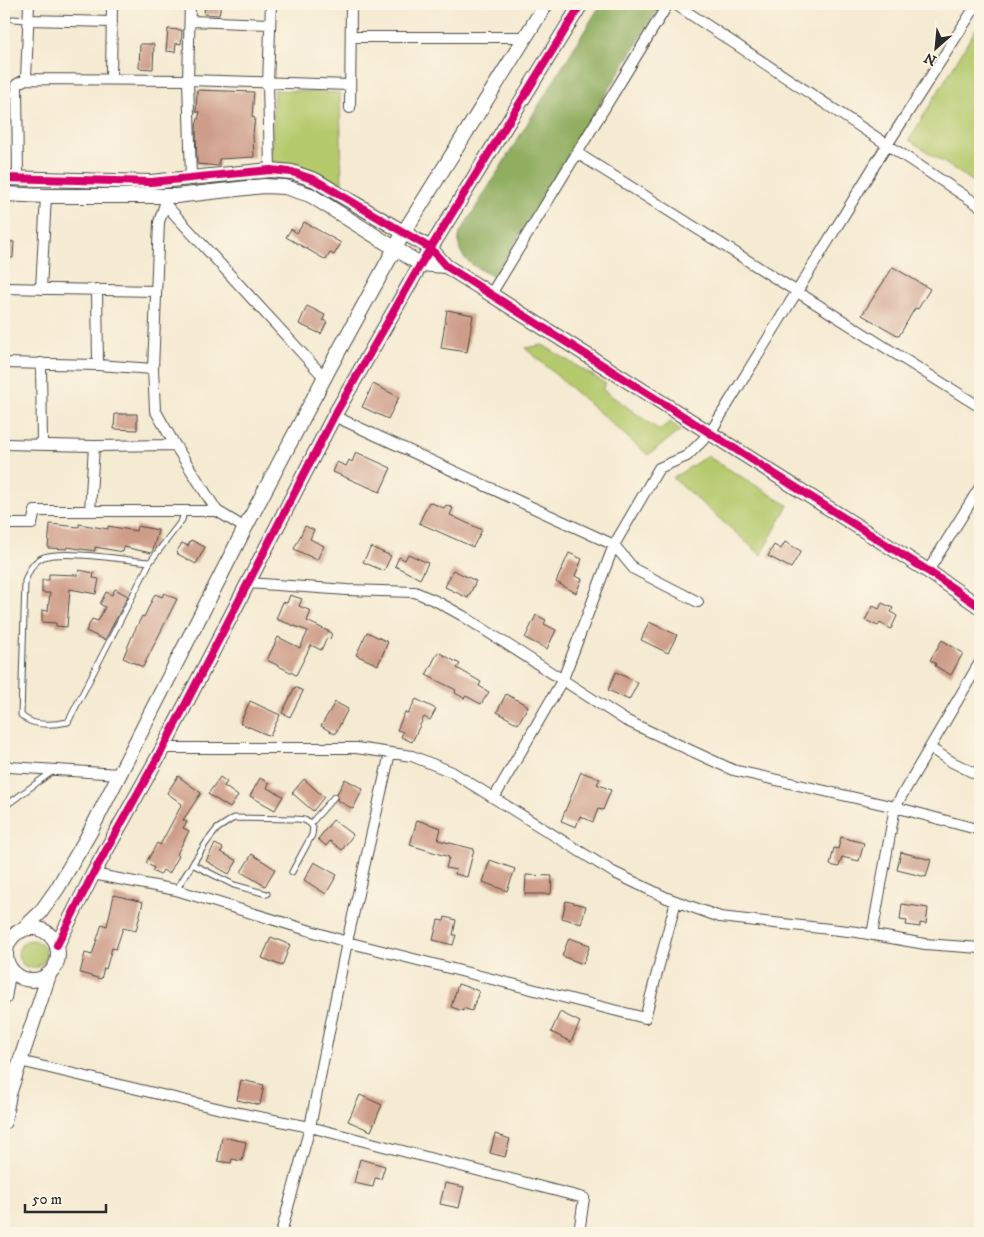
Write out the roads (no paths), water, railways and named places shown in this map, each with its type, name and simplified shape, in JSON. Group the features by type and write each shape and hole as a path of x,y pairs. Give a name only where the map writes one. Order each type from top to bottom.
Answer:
{"street":[{"path":"26,79 29,4"},
{"path":"111,79 112,4"},
{"path":"190,4 188,80 191,178"},
{"path":"270,170 268,83 271,4"},
{"path":"350,108 351,4"},
{"path":"4,998 7,965 6,951 13,934 40,913 57,889 89,834 245,528 324,377 395,248 546,4"},
{"path":"57,945 93,874 163,748 334,416 420,264 581,4"},
{"path":"491,294 668,4"},
{"path":"675,4 980,206"},
{"path":"494,798 563,679 614,545 659,468 686,456 710,433 887,144 977,5"},
{"path":"28,20 112,22"},
{"path":"190,22 270,24"},
{"path":"351,37 524,37"},
{"path":"350,85 188,80 26,79 17,84 11,178 151,182 270,170 292,172 315,180 430,248 446,266 928,571 980,607"},
{"path":"577,153 980,406"},
{"path":"4,194 164,200 264,186 293,188 310,195 420,264 446,266"},
{"path":"41,289 46,196"},
{"path":"164,200 159,222 156,291 153,369 155,410 217,511 245,528"},
{"path":"164,200 324,377"},
{"path":"4,288 156,291"},
{"path":"97,289 98,365"},
{"path":"4,363 98,365 153,369"},
{"path":"41,363 42,445"},
{"path":"334,416 614,545 634,569 698,602"},
{"path":"4,444 175,445"},
{"path":"90,511 94,446"},
{"path":"928,571 980,487"},
{"path":"4,524 32,524 35,511 217,511"},
{"path":"248,583 347,590 415,592 463,616 625,720 733,770 895,807 980,830"},
{"path":"872,935 895,807 980,662"},
{"path":"163,748 356,748 412,756 452,772 613,872 676,901 720,917 872,935 924,944 980,948"},
{"path":"930,748 980,776"},
{"path":"281,1233 310,1128 347,942 390,753"},
{"path":"4,764 10,767 119,774"},
{"path":"93,874 176,890 347,942 645,1018 676,901"},
{"path":"4,1122 9,1094 49,975 58,962 57,945 46,932 29,928 13,934"},
{"path":"7,965 15,975 23,979 32,981 49,975"},
{"path":"20,1061 229,1112 310,1128 584,1198 579,1233"}],"lane":[{"path":"13,19 28,20"},
{"path":"4,94 17,94"},
{"path":"150,562 68,554 44,557 30,569 25,581 21,706 21,715 26,720 35,723 68,722 150,562 182,520 184,511"},
{"path":"4,807 53,770"},
{"path":"311,823 334,797"},
{"path":"176,890 217,829 234,818 304,819 311,823 313,827 312,835 292,872"},
{"path":"192,864 234,885 267,894"}]}
